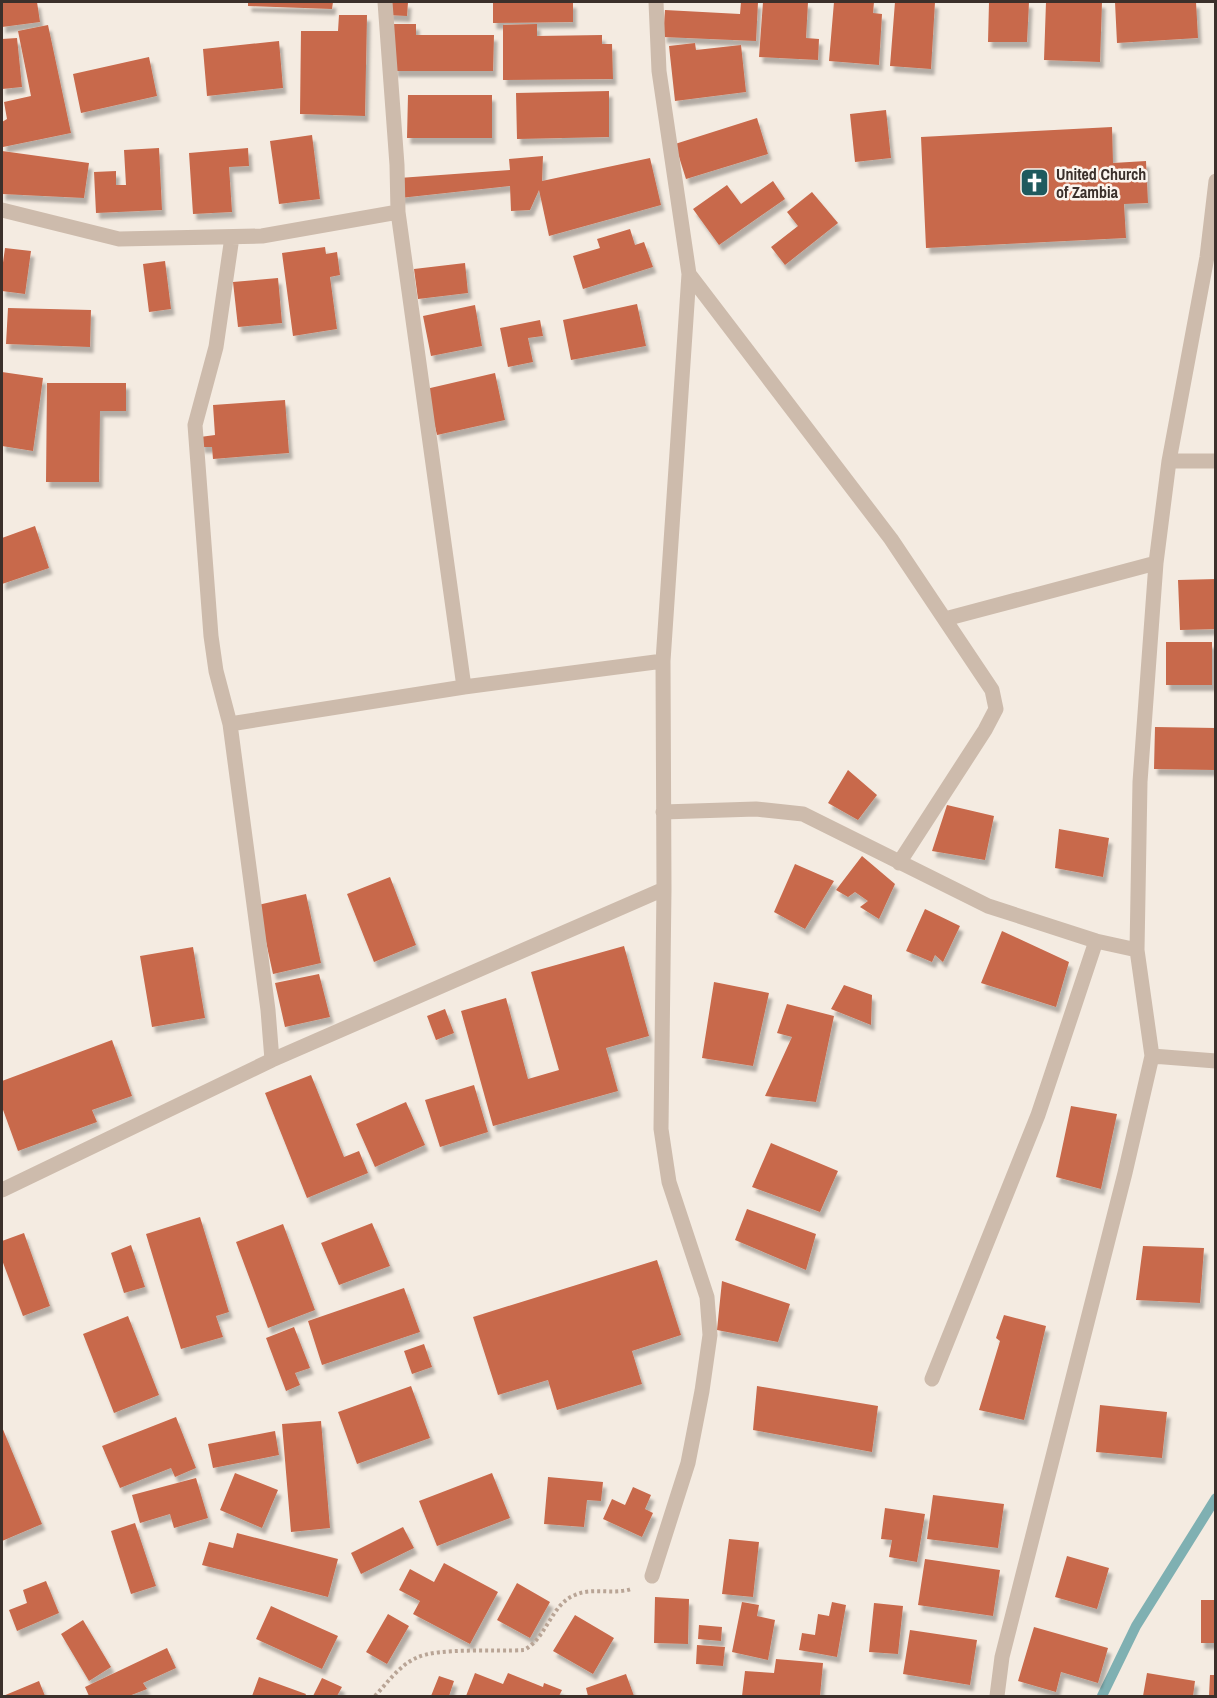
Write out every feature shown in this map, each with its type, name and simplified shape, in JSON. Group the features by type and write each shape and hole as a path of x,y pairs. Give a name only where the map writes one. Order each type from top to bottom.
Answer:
{"street":[{"path":"385,2 398,212 464,687"},
{"path":"652,1576 688,1463 710,1335 707,1297 669,1182 661,1129 664,889 663,661 689,274 659,71 656,2"},
{"path":"997,1696 1002,1657 1122,1184 1152,1056 1137,950 1140,782 1156,563 1169,461 1207,257 1215,181"},
{"path":"2,210 119,238 262,236 398,212"},
{"path":"232,237 216,347 195,425 213,648 216,671 230,724 268,1010 272,1060"},
{"path":"689,274 891,539 993,690 996,709 985,730 899,863"},
{"path":"1169,461 1215,461"},
{"path":"945,619 1156,563"},
{"path":"230,724 464,687 663,661"},
{"path":"663,813 756,809 803,814 988,906 1096,941 1137,950"},
{"path":"2,1190 272,1060 664,889"},
{"path":"932,1379 1038,1115 1096,941"},
{"path":"1152,1056 1215,1061"}],"path":[{"path":"375,1696 401,1668 415,1658 431,1653 524,1650 534,1645 562,1603 574,1595 586,1592 626,1591 644,1584 652,1576"}],"building":[{"path":"2,2 37,2 40,22 2,27"},
{"path":"248,2 333,2 332,9 248,6"},
{"path":"389,2 408,2 407,16 388,15"},
{"path":"493,2 573,2 573,22 493,23"},
{"path":"741,2 758,2 756,41 663,37 665,10 740,14"},
{"path":"763,2 808,2 806,38 819,39 818,60 759,57"},
{"path":"834,2 874,2 873,13 882,14 879,65 829,61"},
{"path":"895,2 935,2 931,69 890,66"},
{"path":"989,2 1029,2 1027,42 988,42"},
{"path":"1046,2 1102,2 1100,62 1044,60"},
{"path":"1115,2 1196,2 1198,38 1117,43"},
{"path":"339,15 367,15 365,116 300,114 301,31 338,31"},
{"path":"394,24 416,24 416,35 494,35 493,71 394,71"},
{"path":"537,24 537,36 602,35 602,44 612,44 613,79 503,80 503,25"},
{"path":"48,25 71,133 3,147 2,122 7,119 4,102 31,96 18,31"},
{"path":"17,38 22,87 2,89 2,39"},
{"path":"279,41 283,88 207,96 203,49"},
{"path":"695,43 696,50 741,45 746,92 675,101 669,46"},
{"path":"149,57 157,96 81,113 73,74"},
{"path":"609,91 609,137 517,139 516,93"},
{"path":"408,95 492,95 492,138 407,138"},
{"path":"886,110 891,158 855,162 850,114"},
{"path":"757,118 768,154 686,179 675,144"},
{"name":"United Church of Zambia","path":"1112,127 1113,163 1146,161 1148,203 1124,204 1126,238 926,248 921,137"},
{"path":"312,135 320,199 279,204 270,141"},
{"path":"159,148 162,210 96,213 94,172 116,171 116,185 126,185 124,150"},
{"path":"248,148 249,166 229,167 232,212 193,214 189,153"},
{"path":"2,151 89,163 84,198 2,194"},
{"path":"543,156 542,181 650,158 661,205 549,236 539,190 530,210 511,211 510,186 400,198 399,178 510,170 509,159"},
{"path":"773,181 785,199 719,245 693,209 727,185 741,204"},
{"path":"812,192 838,223 785,265 771,247 798,226 787,212"},
{"path":"630,229 635,245 644,242 653,267 583,289 573,256 600,248 597,239"},
{"path":"325,247 326,254 337,252 340,275 330,277 337,329 293,336 282,253"},
{"path":"5,248 31,251 25,294 2,291"},
{"path":"165,261 171,309 149,312 143,264"},
{"path":"465,263 468,293 418,299 414,269"},
{"path":"278,278 282,323 238,327 233,282"},
{"path":"637,304 646,346 571,360 563,320"},
{"path":"475,305 482,346 431,356 423,316"},
{"path":"8,308 91,310 90,347 6,344"},
{"path":"540,320 543,336 528,338 533,362 508,367 500,328"},
{"path":"2,372 43,378 33,451 2,446"},
{"path":"495,373 505,420 437,435 426,389"},
{"path":"47,383 126,383 126,411 100,411 99,482 46,482"},
{"path":"285,400 289,453 213,459 212,447 201,447 200,437 215,435 213,405"},
{"path":"35,526 49,568 2,584 2,538"},
{"path":"1216,579 1216,629 1180,630 1178,580"},
{"path":"1166,642 1212,642 1212,685 1166,685"},
{"path":"1155,727 1216,728 1216,770 1154,769"},
{"path":"848,770 877,795 858,820 828,803"},
{"path":"947,805 994,816 985,860 932,851"},
{"path":"1059,829 1109,838 1103,877 1055,868"},
{"path":"862,856 895,884 879,919 860,907 868,901 855,892 848,897 836,890"},
{"path":"795,864 834,881 805,929 774,912"},
{"path":"390,877 416,945 374,962 347,894"},
{"path":"306,894 321,963 273,974 258,905"},
{"path":"925,909 960,926 943,962 935,955 932,962 906,951"},
{"path":"1002,931 1069,962 1056,1007 981,983"},
{"path":"624,946 649,1036 606,1048 618,1091 493,1126 461,1011 506,998 528,1079 559,1070 531,972"},
{"path":"193,947 205,1018 152,1027 140,956"},
{"path":"319,974 330,1017 285,1027 275,983"},
{"path":"714,982 769,993 753,1066 702,1058"},
{"path":"844,985 872,995 871,1025 831,1009"},
{"path":"787,1004 834,1016 816,1102 765,1096 792,1037 777,1033"},
{"path":"445,1009 454,1033 436,1040 427,1016"},
{"path":"112,1040 132,1096 92,1110 97,1122 18,1151 2,1107 2,1081"},
{"path":"311,1075 344,1157 359,1151 368,1173 307,1198 265,1093"},
{"path":"474,1085 488,1132 440,1147 425,1100"},
{"path":"406,1102 425,1145 375,1167 356,1124"},
{"path":"1071,1106 1117,1114 1101,1189 1056,1177"},
{"path":"771,1143 838,1171 820,1212 752,1187"},
{"path":"747,1209 816,1234 806,1270 735,1240"},
{"path":"200,1217 229,1312 216,1316 223,1337 181,1349 146,1234"},
{"path":"372,1223 390,1266 339,1285 321,1243"},
{"path":"283,1224 315,1310 268,1328 236,1242"},
{"path":"24,1233 50,1306 23,1316 2,1260 2,1241"},
{"path":"131,1245 145,1287 124,1293 111,1253"},
{"path":"1143,1246 1204,1248 1200,1303 1136,1300"},
{"path":"657,1260 681,1335 632,1351 642,1384 557,1410 548,1380 498,1395 473,1317"},
{"path":"722,1281 790,1304 778,1342 717,1330"},
{"path":"404,1288 420,1332 322,1365 308,1321"},
{"path":"1004,1315 1046,1326 1024,1420 979,1410 1000,1341 996,1338"},
{"path":"128,1316 159,1395 114,1413 83,1334"},
{"path":"294,1327 310,1368 295,1373 300,1385 286,1391 266,1338"},
{"path":"424,1344 432,1367 412,1374 404,1351"},
{"path":"411,1386 430,1438 357,1464 338,1412"},
{"path":"757,1386 878,1406 872,1452 753,1430"},
{"path":"1100,1405 1167,1412 1162,1458 1096,1452"},
{"path":"176,1417 196,1468 175,1477 171,1468 120,1488 102,1446"},
{"path":"321,1421 330,1528 291,1532 282,1424"},
{"path":"2,1427 42,1524 2,1541"},
{"path":"275,1431 279,1455 213,1468 208,1444"},
{"path":"235,1473 278,1490 262,1528 220,1510"},
{"path":"492,1473 510,1518 437,1546 419,1501"},
{"path":"548,1477 603,1482 601,1501 587,1500 584,1527 544,1524"},
{"path":"196,1478 208,1518 174,1528 170,1514 140,1523 132,1495"},
{"path":"633,1487 651,1495 645,1509 653,1513 642,1537 603,1519 612,1499 625,1505"},
{"path":"933,1495 1004,1504 998,1548 927,1539"},
{"path":"885,1508 925,1514 917,1562 889,1557 892,1540 881,1539"},
{"path":"135,1523 156,1586 131,1594 111,1531"},
{"path":"403,1527 414,1548 361,1574 351,1553"},
{"path":"237,1533 338,1559 328,1597 202,1565 209,1542 233,1548"},
{"path":"729,1539 759,1542 753,1597 722,1594"},
{"path":"1067,1556 1109,1568 1097,1609 1055,1597"},
{"path":"925,1559 1000,1570 993,1616 918,1605"},
{"path":"444,1563 498,1592 470,1644 413,1614 420,1601 399,1590 410,1569 434,1582"},
{"path":"46,1581 59,1613 17,1631 9,1610 27,1603 23,1590"},
{"path":"517,1583 550,1602 530,1638 497,1620"},
{"path":"655,1597 689,1599 688,1644 654,1643"},
{"path":"1201,1600 1216,1600 1216,1643 1201,1643"},
{"path":"742,1602 759,1605 757,1616 775,1620 768,1660 732,1652"},
{"path":"832,1602 846,1605 837,1657 799,1650 802,1633 815,1635 818,1614 829,1616"},
{"path":"874,1603 903,1606 898,1654 869,1652"},
{"path":"271,1606 338,1636 322,1669 256,1639"},
{"path":"388,1614 409,1626 387,1664 366,1652"},
{"path":"575,1615 614,1638 593,1674 553,1651"},
{"path":"83,1620 111,1667 89,1681 61,1634"},
{"path":"699,1625 722,1627 721,1641 698,1639"},
{"path":"1034,1627 1108,1648 1098,1683 1061,1672 1056,1692 1018,1681"},
{"path":"910,1630 977,1640 970,1685 903,1674"},
{"path":"697,1645 725,1647 723,1666 696,1664"},
{"path":"167,1648 176,1668 143,1683 147,1689 129,1696 89,1696 85,1687"},
{"path":"776,1659 823,1663 820,1696 742,1696 745,1671 774,1673"},
{"path":"475,1673 503,1684 508,1673 543,1687 544,1683 562,1690 559,1696 466,1696"},
{"path":"1147,1673 1195,1681 1193,1696 1143,1696"},
{"path":"626,1674 634,1696 588,1696 586,1688"},
{"path":"1210,1675 1216,1675 1216,1696 1209,1696"},
{"path":"439,1676 454,1681 449,1696 431,1696"},
{"path":"259,1677 306,1694 305,1696 252,1696"},
{"path":"322,1678 342,1687 337,1696 313,1696"},
{"path":"39,1681 45,1696 3,1696"}],"waterway":[{"path":"1102,1696 1136,1626 1216,1498"}],"place":[{"name":"United Church of Zambia","path":"1035,183"}]}
